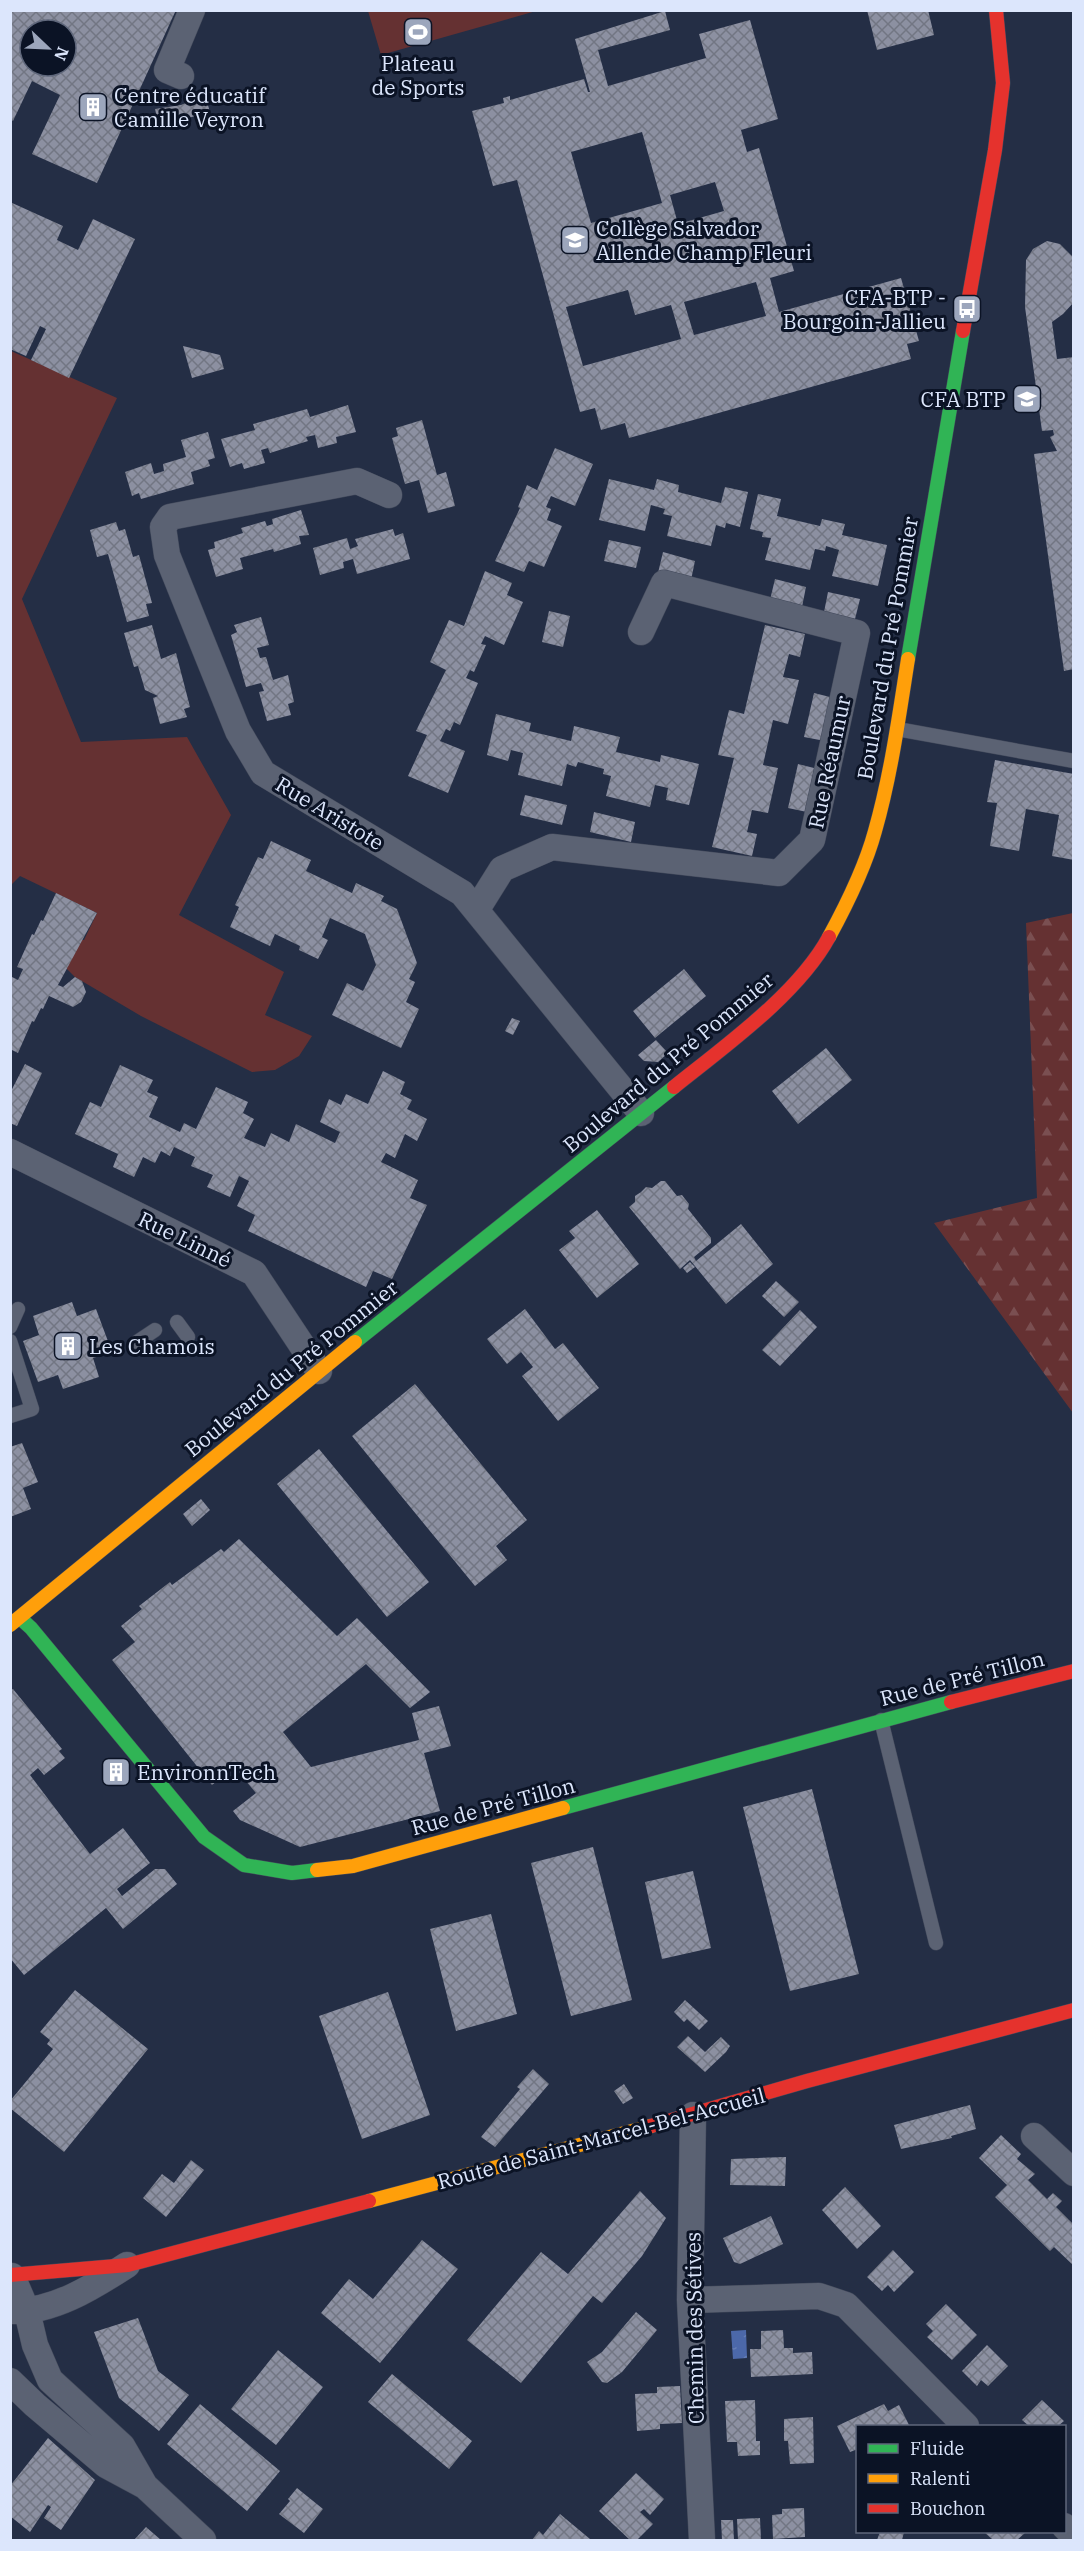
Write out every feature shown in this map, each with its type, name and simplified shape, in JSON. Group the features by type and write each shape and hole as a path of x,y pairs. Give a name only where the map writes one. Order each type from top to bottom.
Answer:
{"street":[{"path":"181,76 167,70 192,10"},
{"name":"Boulevard du Pré Pommier","path":"15,1621 319,1371 730,1042 782,996 822,951 848,902 875,832 897,729 928,530 995,150 1003,83 996,10"},
{"name":"Rue Aristote","path":"389,495 357,481 170,517 163,527 168,555 238,731 264,773 462,892 641,1113"},
{"name":"Rue Réaumur","path":"477,909 502,869 552,847 779,873 812,840 857,633 664,584 641,632"},
{"name":"Rue Linné","path":"10,1152 254,1273 319,1371"},
{"name":"Rue de Pré Tillon","path":"15,1621 31,1628 204,1837 244,1865 292,1873 353,1866 881,1720 1074,1671"},
{"name":"Route de Saint-Marcel-Bel-Accueil","path":"11,2277 128,2265 693,2115 807,2081 1074,2010"},
{"name":"Chemin des Sétives","path":"693,2115 690,2300 702,2541"},
{"path":"1034,2136 1074,2173"},
{"name":"Route de Saint-Marcel-Bel-Accueil","path":"19,2311 88,2290 128,2265"},
{"path":"11,2277 19,2311 50,2380 122,2446 145,2486"},
{"path":"690,2300 819,2296 846,2305 964,2425"},
{"path":"10,2380 35,2405 106,2465 145,2486 203,2541"}],"lane":[{"path":"897,729 1074,760"},
{"path":"10,1327 18,1309"},
{"path":"177,1322 189,1337"},
{"path":"136,1342 155,1330"},
{"path":"10,1341 32,1409 10,1416"},
{"path":"881,1720 936,1943"}],"green space":[{"name":"Plateau de Sports","path":"368,11 536,11 381,55"},
{"path":"11,351 117,398 22,599 81,742 187,737 231,815 179,915 284,972 265,1015 312,1036 299,1056 275,1070 252,1072 141,1016 75,977 66,968 84,940 97,913 20,876 11,885"},
{"path":"1074,913 1073,1413 934,1223 1037,1198 1026,923"}],"water":[{"path":"746,2330 747,2358 733,2359 731,2331"}],"building":[{"name":"Centre éducatif Camille Veyron","path":"10,10 176,10 97,183 32,154 60,95 32,81 13,121 10,119"},
{"path":"867,10 928,10 934,35 877,50"},
{"path":"665,11 670,30 598,50 608,86 706,58 699,34 750,20 778,119 741,130 747,152 759,148 794,271 770,278 779,312 901,278 919,341 907,344 911,359 629,438 625,423 601,430 595,408 580,412 517,180 493,186 472,111 504,103 503,98 510,96 510,100 584,79 588,92 590,92 575,39","holes":["642,132 662,203 591,223 571,152","715,182 724,211 678,224 670,195","756,282 766,316 694,335 684,302","628,290 635,315 671,305 681,339 583,366 566,307"]},
{"path":"205,95 210,112 159,126 155,109 181,105"},
{"path":"10,202 63,226 57,240 78,250 93,219 135,239 69,378 31,360 46,329 40,326 26,356 10,349"},
{"path":"1047,241 1060,244 1074,258 1074,302 1052,322 1057,359 1074,357 1074,669 1064,671 1034,454 1057,451 1050,437 1054,435 1053,430 1042,431 1025,307 1026,260 1033,249"},
{"path":"183,346 220,355 224,369 192,378"},
{"path":"348,405 356,432 336,437 337,443 318,448 315,435 306,437 308,441 270,453 268,448 261,450 265,463 244,469 242,463 230,467 221,439 255,430 253,424 307,409 310,417"},
{"path":"422,420 437,475 446,472 455,506 428,513 419,480 405,484 392,438 398,436 396,428"},
{"path":"208,432 215,458 208,460 210,466 191,472 194,484 141,499 139,493 132,496 125,472 151,463 154,474 164,471 163,464 186,457 181,440"},
{"path":"555,448 593,464 575,506 551,496 546,507 551,509 547,520 562,526 544,567 529,561 524,572 495,561 520,508 518,507 527,485 537,490"},
{"path":"609,479 654,490 657,479 679,485 678,492 721,503 725,487 748,492 740,527 726,523 725,528 716,525 711,546 667,536 672,516 663,514 665,509 651,505 645,531 599,520"},
{"path":"758,494 781,499 777,516 820,526 822,519 845,524 842,535 887,545 878,586 832,576 839,550 826,546 825,551 815,549 810,570 765,560 771,538 762,537 763,532 750,529"},
{"path":"301,510 309,535 299,536 301,544 240,558 243,569 216,577 208,550 215,548 214,542 243,533 241,528 265,521 267,526 273,524 272,519"},
{"path":"116,522 119,531 125,529 133,557 139,555 152,603 146,604 149,616 127,622 108,554 97,557 90,530"},
{"path":"393,529 395,536 403,533 410,559 357,574 353,559 343,562 344,568 320,575 313,548 347,538 350,549 358,546 355,539"},
{"path":"609,540 641,547 636,568 604,561"},
{"path":"663,552 695,561 691,580 658,573"},
{"path":"485,571 512,583 507,595 523,602 504,645 485,636 481,644 486,645 474,672 470,670 466,678 478,683 460,725 454,722 450,731 446,729 440,741 465,751 448,793 408,776 427,735 416,731 446,670 430,662 449,620 464,626"},
{"path":"775,579 806,587 802,607 770,600"},
{"path":"828,592 860,599 855,619 824,612"},
{"path":"549,611 570,616 563,647 542,642"},
{"path":"261,617 269,645 257,648 260,658 266,657 273,680 288,675 294,702 288,704 291,715 267,721 259,692 264,691 261,683 246,687 231,635 237,632 234,625"},
{"path":"152,625 161,659 176,653 190,707 184,709 187,717 160,724 153,698 158,696 145,690 138,666 134,667 124,633"},
{"path":"765,625 805,634 800,657 789,654 783,677 799,680 788,724 773,720 763,765 778,768 768,813 752,810 747,832 757,834 752,856 712,847 734,758 718,755 729,710 744,714"},
{"path":"814,693 834,698 825,741 804,737"},
{"path":"496,714 531,723 529,731 571,741 574,726 620,737 616,752 660,762 661,755 699,764 689,805 666,800 668,788 655,785 650,807 606,796 611,776 603,774 604,769 578,762 576,767 567,764 562,786 518,775 523,753 511,750 508,761 487,755"},
{"path":"995,760 1074,774 1074,860 1052,856 1059,815 1026,809 1019,851 990,846 997,803 987,802"},
{"path":"798,764 818,769 807,812 788,808"},
{"path":"525,795 567,805 562,825 520,815"},
{"path":"594,812 635,822 631,842 590,832"},
{"path":"271,841 311,860 306,871 352,893 356,883 384,896 381,901 397,909 417,963 409,979 415,982 406,1002 419,1009 401,1048 332,1015 347,983 363,991 376,965 365,934 330,918 322,937 328,940 318,959 299,950 300,946 275,934 270,946 230,927 239,907 235,905 258,857 263,859"},
{"path":"56,893 97,913 58,985 63,987 75,977 82,981 86,992 81,1002 73,1007 49,996 43,1009 41,1008 34,1022 32,1021 18,1053 10,1049 10,976 18,980 23,969 17,967 32,934 34,935 41,920 43,921"},
{"path":"684,969 706,996 655,1038 633,1011"},
{"path":"512,1018 520,1021 513,1035 505,1031"},
{"path":"656,1040 668,1053 658,1062 644,1061 638,1055"},
{"path":"826,1048 852,1080 798,1124 772,1091"},
{"path":"25,1064 42,1073 17,1126 10,1123 10,1093"},
{"path":"120,1065 153,1080 147,1092 158,1097 149,1117 180,1132 184,1123 196,1129 216,1087 248,1102 243,1113 254,1119 244,1138 265,1147 271,1133 289,1142 296,1124 335,1143 340,1132 320,1122 329,1099 341,1105 346,1094 368,1104 383,1071 405,1082 400,1094 412,1100 407,1109 427,1119 417,1141 405,1134 395,1158 386,1153 381,1162 418,1180 410,1198 427,1205 392,1279 373,1271 366,1287 248,1231 255,1215 237,1206 249,1181 239,1176 230,1197 207,1187 213,1175 191,1166 195,1157 174,1147 170,1156 161,1151 155,1163 143,1157 134,1177 113,1167 118,1154 75,1134 90,1102 101,1107"},
{"path":"661,1181 665,1181 677,1196 682,1195 689,1204 688,1209 711,1238 711,1243 694,1257 696,1261 741,1224 773,1264 726,1304 690,1260 680,1269 629,1207 635,1202 635,1196 646,1187 652,1188"},
{"path":"597,1210 639,1264 597,1298 559,1250 575,1238 569,1231"},
{"path":"690,1262 695,1267 687,1273 683,1268"},
{"path":"776,1281 799,1302 784,1317 762,1296"},
{"name":"Les Chamois","path":"72,1302 77,1316 96,1309 112,1352 93,1358 99,1377 63,1389 58,1375 38,1382 23,1341 39,1335 33,1316"},
{"path":"525,1309 555,1349 563,1343 599,1388 558,1421 522,1376 533,1367 521,1352 507,1364 487,1339"},
{"path":"800,1310 817,1327 780,1366 762,1350"},
{"path":"415,1384 527,1520 496,1546 507,1560 475,1586 352,1436"},
{"path":"22,1443 38,1482 23,1488 31,1509 10,1517 10,1447"},
{"path":"319,1449 429,1582 387,1617 277,1484"},
{"path":"201,1499 210,1510 192,1526 183,1514"},
{"path":"239,1539 337,1636 357,1618 430,1692 410,1708 366,1664 283,1732 311,1767 419,1740 412,1713 439,1706 451,1746 424,1753 440,1811 300,1847 240,1820 233,1811 256,1793 234,1767 212,1785 112,1660 135,1642 121,1626 142,1609 139,1606 170,1582 172,1585 221,1549 224,1552"},
{"path":"13,1689 62,1749 59,1751 65,1758 44,1775 38,1768 30,1775 90,1854 123,1828 150,1863 117,1889 122,1896 155,1869 165,1869 177,1884 123,1929 106,1908 24,1975 10,1958 10,1691"},
{"name":"EnvironnTech","path":"114,1764 123,1775 118,1779 109,1769"},
{"path":"812,1789 859,1974 790,1991 743,1807"},
{"path":"593,1847 632,2000 571,2016 531,1863"},
{"path":"693,1871 711,1948 662,1959 645,1882"},
{"path":"491,1914 517,2014 456,2031 430,1929"},
{"path":"75,1990 148,2049 64,2152 10,2108 10,2101 53,2049 47,2044 50,2040 40,2032"},
{"path":"388,1992 430,2115 362,2139 319,2016"},
{"path":"685,2000 708,2021 699,2030 687,2019 684,2022 674,2012"},
{"path":"688,2036 705,2052 721,2037 730,2046 705,2072 677,2047"},
{"path":"533,2069 549,2084 495,2147 481,2137 520,2089 517,2087"},
{"path":"624,2084 633,2098 623,2104 614,2091"},
{"path":"970,2105 976,2129 951,2136 952,2138 901,2149 894,2125"},
{"path":"1001,2135 1021,2154 1017,2159 1035,2174 1028,2180 1047,2199 1053,2193 1062,2201 1056,2207 1074,2225 1074,2266 1054,2247 1050,2251 995,2197 1007,2185 979,2158"},
{"path":"786,2157 785,2186 730,2185 731,2159"},
{"path":"191,2160 204,2170 166,2217 143,2198 162,2174 174,2183"},
{"path":"845,2187 881,2226 857,2249 822,2210"},
{"path":"640,2191 666,2218 642,2256 602,2303 593,2296 521,2383 467,2340 541,2252 568,2274"},
{"path":"771,2216 783,2244 740,2264 734,2262 723,2238"},
{"path":"422,2240 458,2269 380,2363 321,2313 349,2279 373,2299"},
{"path":"893,2250 914,2272 894,2292 888,2285 882,2291 867,2277"},
{"path":"946,2304 977,2335 952,2360 927,2337 933,2331 926,2324"},
{"path":"636,2312 657,2330 622,2372 607,2383 602,2382 587,2362 602,2352"},
{"path":"138,2318 158,2371 189,2395 159,2431 119,2398 94,2332"},
{"path":"783,2330 784,2348 793,2348 793,2353 812,2352 813,2374 751,2377 750,2349 761,2349 761,2331"},
{"path":"987,2345 1008,2366 988,2386 981,2380 977,2386 962,2371"},
{"path":"278,2350 323,2387 276,2445 231,2409"},
{"path":"392,2374 472,2441 449,2469 368,2402"},
{"path":"680,2386 682,2423 660,2424 660,2429 637,2431 635,2394 657,2393 657,2387"},
{"path":"755,2400 756,2441 760,2441 760,2455 738,2456 737,2442 727,2442 725,2401"},
{"path":"1042,2400 1064,2421 1059,2425 1028,2425 1022,2420"},
{"path":"200,2404 280,2471 247,2511 167,2444"},
{"path":"884,2404 888,2411 899,2405 909,2425 856,2425 856,2450 850,2452 837,2426"},
{"path":"813,2417 814,2463 790,2464 788,2441 784,2441 784,2419"},
{"path":"48,2438 95,2480 61,2530 44,2518 51,2507 48,2505 30,2532 10,2516 10,2486"},
{"path":"636,2473 664,2499 650,2515 644,2509 640,2512 653,2524 637,2540 630,2540 599,2511"},
{"path":"297,2488 323,2509 304,2533 279,2514"},
{"path":"804,2508 805,2537 773,2539 772,2515 782,2514 782,2509"},
{"path":"560,2514 590,2539 532,2540 539,2531 543,2535"},
{"path":"760,2518 761,2540 738,2540 737,2519"},
{"path":"721,2520 733,2520 734,2540 722,2540"},
{"path":"146,2527 161,2540 134,2540"},
{"path":"880,2533 904,2533 902,2540 877,2540"},
{"path":"985,2533 1025,2533 1017,2540 993,2540"}],"traffic: fast":[{"path":"908,659 963,331"},
{"path":"355,1342 674,1087"},
{"path":"20,1618 31,1628 204,1837 244,1865 292,1873 317,1870"},
{"path":"563,1808 951,1702"}],"traffic: slow":[{"path":"829,937 866,859 881,810 908,659"},
{"path":"10,1625 355,1342"},
{"path":"317,1870 353,1866 563,1808"},
{"path":"369,2201 651,2126"}],"traffic: jam":[{"path":"963,331 995,150 1003,83 996,10"},
{"path":"674,1087 780,999 816,958 829,937"},
{"path":"951,1702 1074,1671"},
{"path":"651,2126 807,2081 1074,2010"},
{"path":"10,2275 128,2265 369,2201"}],"place":[{"name":"Plateau de Sports","path":"418,32"},
{"name":"Centre éducatif Camille Veyron","path":"93,107"},
{"name":"Collège Salvador Allende Champ Fleuri","path":"575,240"},
{"name":"CFA-BTP - Bourgoin-Jallieu","path":"967,309"},
{"name":"CFA BTP","path":"1027,399"},
{"name":"Les Chamois","path":"68,1346"},
{"name":"EnvironnTech","path":"116,1772"}]}
